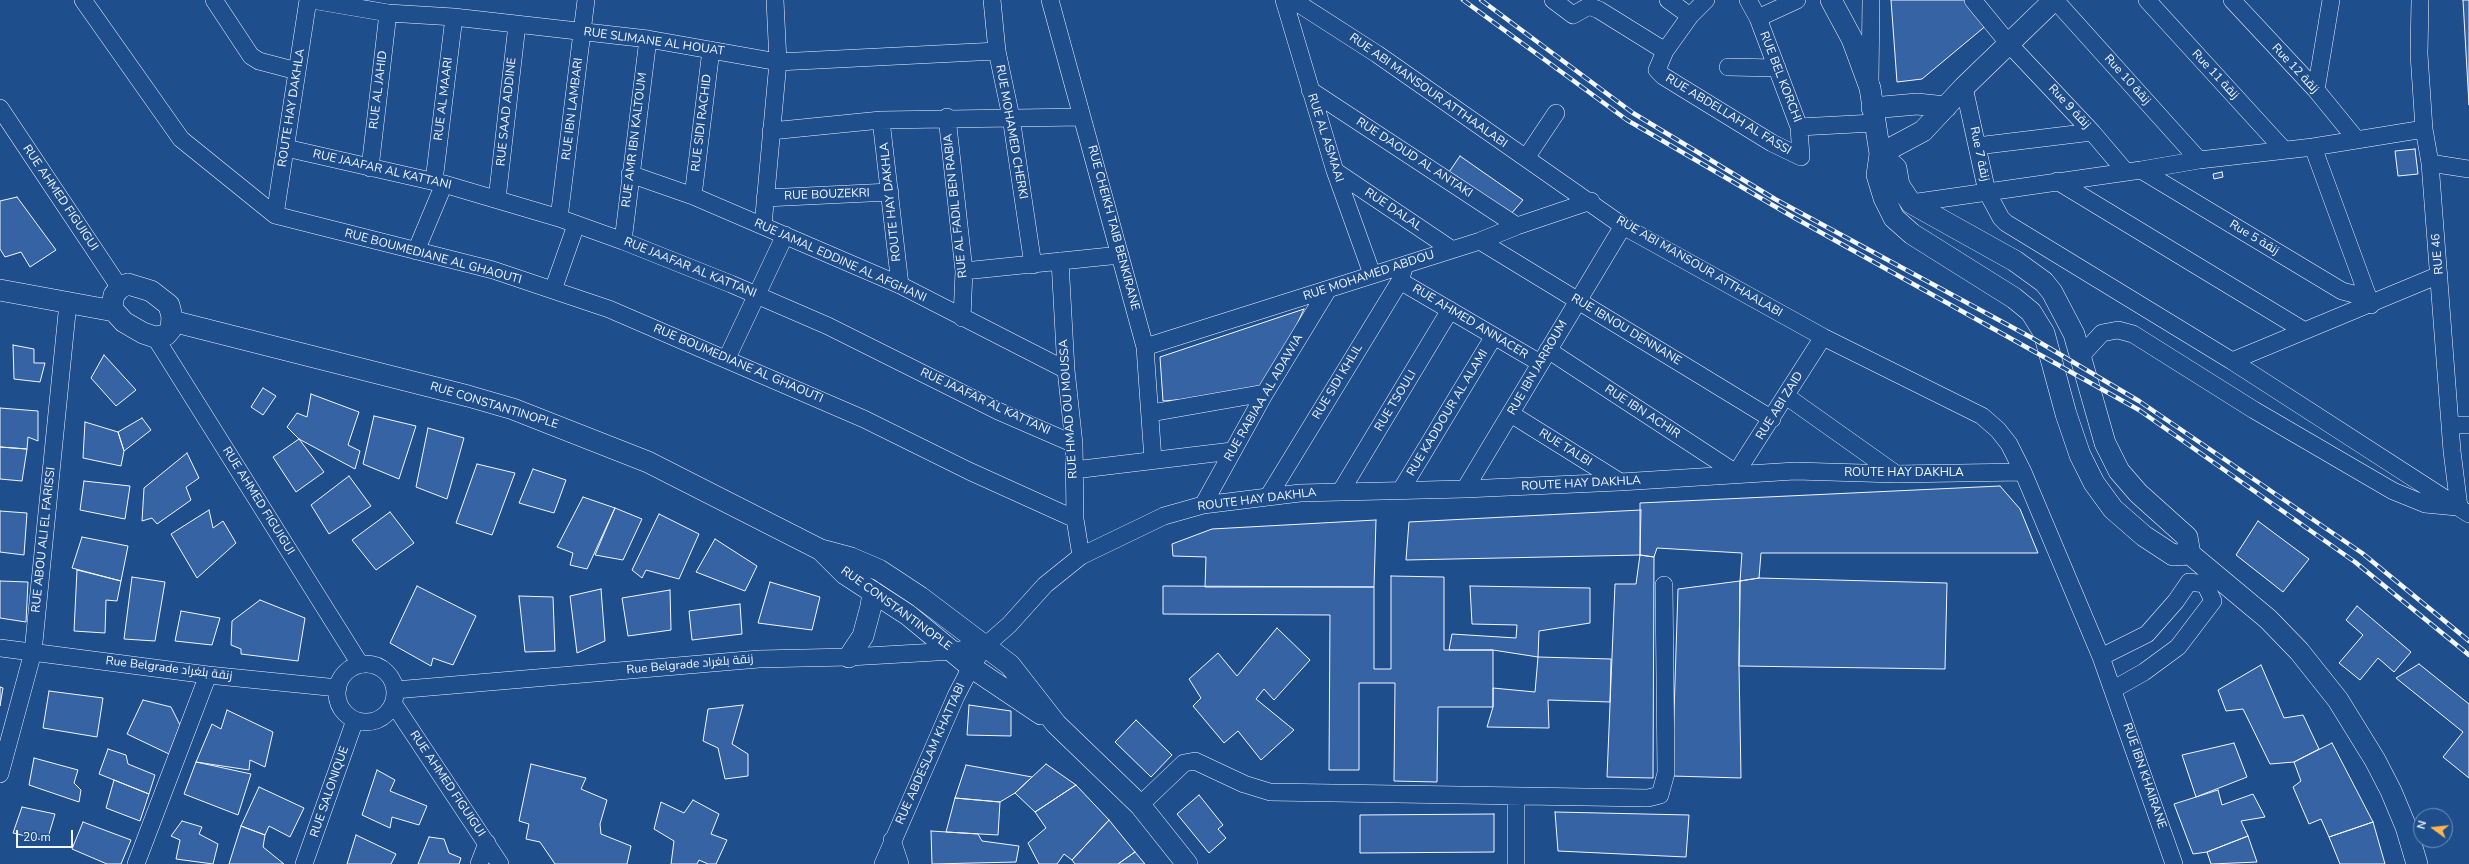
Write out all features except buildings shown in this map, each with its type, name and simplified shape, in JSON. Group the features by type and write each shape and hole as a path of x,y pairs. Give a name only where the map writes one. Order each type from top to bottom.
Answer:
{"street":[{"name":"RUE BOUMEDIANE AL GHAOUTI","path":"83,0 181,139 275,215 493,270 609,309 727,358 864,418 969,471 1075,519"},
{"path":"214,0 250,56 297,71"},
{"name":"ROUTE HAY DAKHLA","path":"275,215 308,0"},
{"name":"RUE SLIMANE AL HOUAT","path":"312,0 388,12 454,17 648,39 778,62 997,51"},
{"name":"RUE IBN LAMBARI","path":"559,218 586,0"},
{"path":"763,226 778,62 775,0"},
{"name":"RUE MOHAMED CHERKI","path":"992,0 997,51 1011,117 1033,264"},
{"name":"RUE CHEIKH TAIB BENKIRANE","path":"1050,0 1146,347 1152,413 1153,460"},
{"name":"RUE AL ASMAAI","path":"1284,0 1335,171 1372,274"},
{"name":"RUE ABI MANSOUR ATTHAALABI","path":"1293,0 1378,54 1526,158 1591,201 1623,226 1823,337 1982,416 2009,444 2023,472"},
{"path":"1553,0 1573,15 1589,6 1599,10 1665,50 1690,16 1706,0"},
{"path":"1668,0 1690,16"},
{"name":"RUE BEL KORCHI","path":"1748,0 1758,18 1799,127 1801,157"},
{"path":"1758,18 1797,0"},
{"path":"1831,0 1852,39 1872,106 1880,154 1877,176 1884,198 1894,218 1912,234 2014,298 2034,317 2044,333 2066,414 2080,455 2094,482 2113,509 2144,536 2173,555 2190,554"},
{"path":"1871,0 1872,106"},
{"path":"1973,0 2009,44"},
{"path":"1880,154 1923,131 1964,87 2054,0"},
{"name":"Rue 10 زنقة","path":"2054,0 2199,160"},
{"name":"Rue 11 زنقة","path":"2147,0 2284,150"},
{"name":"Rue 12 زنقة","path":"2232,0 2316,90 2356,139"},
{"name":"RUE 46","path":"2420,0 2419,54 2424,129 2430,163 2440,275 2452,425 2452,451 2464,511"},
{"path":"2316,90 2329,1"},
{"name":"RUE AL JAHID","path":"370,168 388,12"},
{"name":"RUE AL MAARI","path":"416,251 439,182 454,17"},
{"name":"RUE SAAD ADDINE","path":"497,199 517,25"},
{"name":"RUE AMR IBN KALTOUM","path":"623,242 630,174 648,39"},
{"name":"Rue 9 زنقة","path":"2009,44 2092,132 2133,171"},
{"name":"RUE SIDI RACHID","path":"693,196 711,50"},
{"name":"RUE ABDELLAH AL FASSI","path":"1665,50 1657,70 1663,76 1772,143 1801,157"},
{"path":"1728,67 1777,68"},
{"name":"Rue 7 زنقة","path":"1964,87 1986,192 2000,218 2232,361"},
{"name":"RUE DAOUD AL ANTAKI","path":"1310,90 1517,226"},
{"path":"1799,127 1872,106 1917,104 1946,107"},
{"name":"RUE AHMED FIGUIGUI","path":"0,108 120,288"},
{"path":"1526,158 1556,113"},
{"path":"771,130 881,120 1082,117"},
{"name":"RUE AL FADIL BEN RABIA","path":"947,118 964,272 962,318"},
{"name":"ROUTE HAY DAKHLA","path":"881,120 900,285"},
{"path":"1911,203 2199,160 2313,147 2424,129"},
{"path":"1977,146 2092,132"},
{"path":"2313,147 2370,301"},
{"name":"RUE JAAFAR AL KATTANI","path":"286,148 370,168 439,182 559,218 623,242 757,295 828,326 998,411 1074,444"},
{"path":"1880,154 1896,168 1899,185 1911,203 2016,261 2044,282 2056,298 2074,334 2105,443 2119,470 2138,493 2187,538 2190,554 2210,578 2268,619 2300,652 2338,700 2375,760 2391,791 2406,827 2417,864"},
{"path":"2430,163 2469,169"},
{"name":"RUE DALAL","path":"1335,171 1451,249"},
{"name":"Rue 5 زنقة","path":"2133,171 2342,291 2370,301"},
{"name":"RUE JAMAL EDDINE AL AFGHANI","path":"630,174 693,196 900,285 1066,370"},
{"path":"2057,181 2303,330"},
{"name":"RUE BOUZEKRI","path":"765,198 890,192"},
{"name":"RUE MOHAMED ABDOU","path":"1146,347 1326,291 1372,274 1403,273 1451,249 1480,241 1517,226 1591,201"},
{"path":"553,290 576,225"},
{"name":"RUE IBN JARROUM","path":"1465,489 1623,226"},
{"path":"727,358 785,235"},
{"name":"RUE IBNOU DENNANE","path":"1480,241 1772,419"},
{"path":"964,272 1120,255"},
{"name":"RUE HMAD OU MOUSSA","path":"1060,261 1066,370 1074,444 1075,519 1081,556"},
{"name":"RUE AHMED ANNACER","path":"1403,273 1450,310 1494,336 1544,357"},
{"name":"RUE SIDI KHLIL","path":"1268,497 1403,273"},
{"path":"2232,361 2370,301 2440,275"},
{"path":"0,290 114,311 133,328 155,337 166,335 172,321 169,305 158,295 136,285 128,284 120,288 114,295 114,311"},
{"name":"RUE RABIAA AL ADAWIA","path":"1203,505 1265,393 1326,291"},
{"name":"RUE ABOU ALI EL FARISSI","path":"0,774 33,652 68,303"},
{"name":"RUE TSOULI","path":"1341,491 1450,310"},
{"name":"RUE CONSTANTINOPLE","path":"172,321 468,396 528,414 648,462 821,550 851,558 879,570 920,597 1010,665 1056,724"},
{"path":"2080,357 2102,333 2118,330 2133,334 2254,410 2393,491 2424,504 2464,511"},
{"name":"RUE KADDOUR AL ALAMI","path":"1402,490 1494,336"},
{"name":"RUE AHMED FIGUIGUI","path":"155,337 360,664"},
{"name":"RUE ABI ZAID","path":"1736,473 1772,419 1823,337"},
{"name":"RUE IBN ACHIR","path":"1544,357 1736,473"},
{"path":"2232,361 2464,511"},
{"path":"1152,413 1265,393"},
{"path":"1786,396 1896,474"},
{"name":"RUE TALBI","path":"1511,414 1620,482"},
{"path":"2452,425 2469,425"},
{"path":"1074,470 1232,451"},
{"name":"ROUTE HAY DAKHLA","path":"985,646 1008,625 1045,585 1081,556 1164,516 1203,505 1268,497 1341,491 1465,489 1620,482 1736,473 1795,471 1896,474 2023,472"},
{"path":"2023,472 2114,689 2144,672 2178,647 2213,601 2210,578"},
{"name":"RUE CONSTANTINOPLE","path":"821,550 845,574 908,615 954,651 971,667 1056,724"},
{"path":"2101,657 2147,634 2176,601 2189,582 2210,578"},
{"path":"1140,805 1184,763 1195,761 1244,784 1270,792 1648,798 1660,795 1666,773 1664,585"},
{"path":"849,658 863,636 872,606 873,592"},
{"name":"Rue Belgrade زنقة بلغراد","path":"394,696 759,659 849,658 954,651 985,646"},
{"name":"RUE ABDESLAM KHATTABI","path":"883,864 892,840 971,667 985,646"},
{"name":"Rue Belgrade زنقة بلغراد","path":"0,648 208,675 338,688"},
{"path":"360,664 370,664 383,669 393,680 394,696 389,712 378,720 364,722 355,720 347,715 341,707 338,688 344,675 360,664"},
{"path":"136,864 208,675"},
{"name":"RUE IBN KHAIRANE","path":"2114,689 2174,864"},
{"name":"RUE AHMED FIGUIGUI","path":"394,696 500,864"},
{"name":"RUE SALONIQUE","path":"304,864 355,720"},
{"path":"1056,724 1140,805 1187,864"},
{"path":"1516,796 1516,864"},
{"path":"892,840 900,864"},
{"path":"479,864 487,843"}],"railway":[{"path":"1463,0 1627,120 1793,217 2139,410 2355,562 2469,655"},
{"path":"1481,0 1633,113 1775,199 2034,339 2139,401 2362,553 2469,641"}]}
